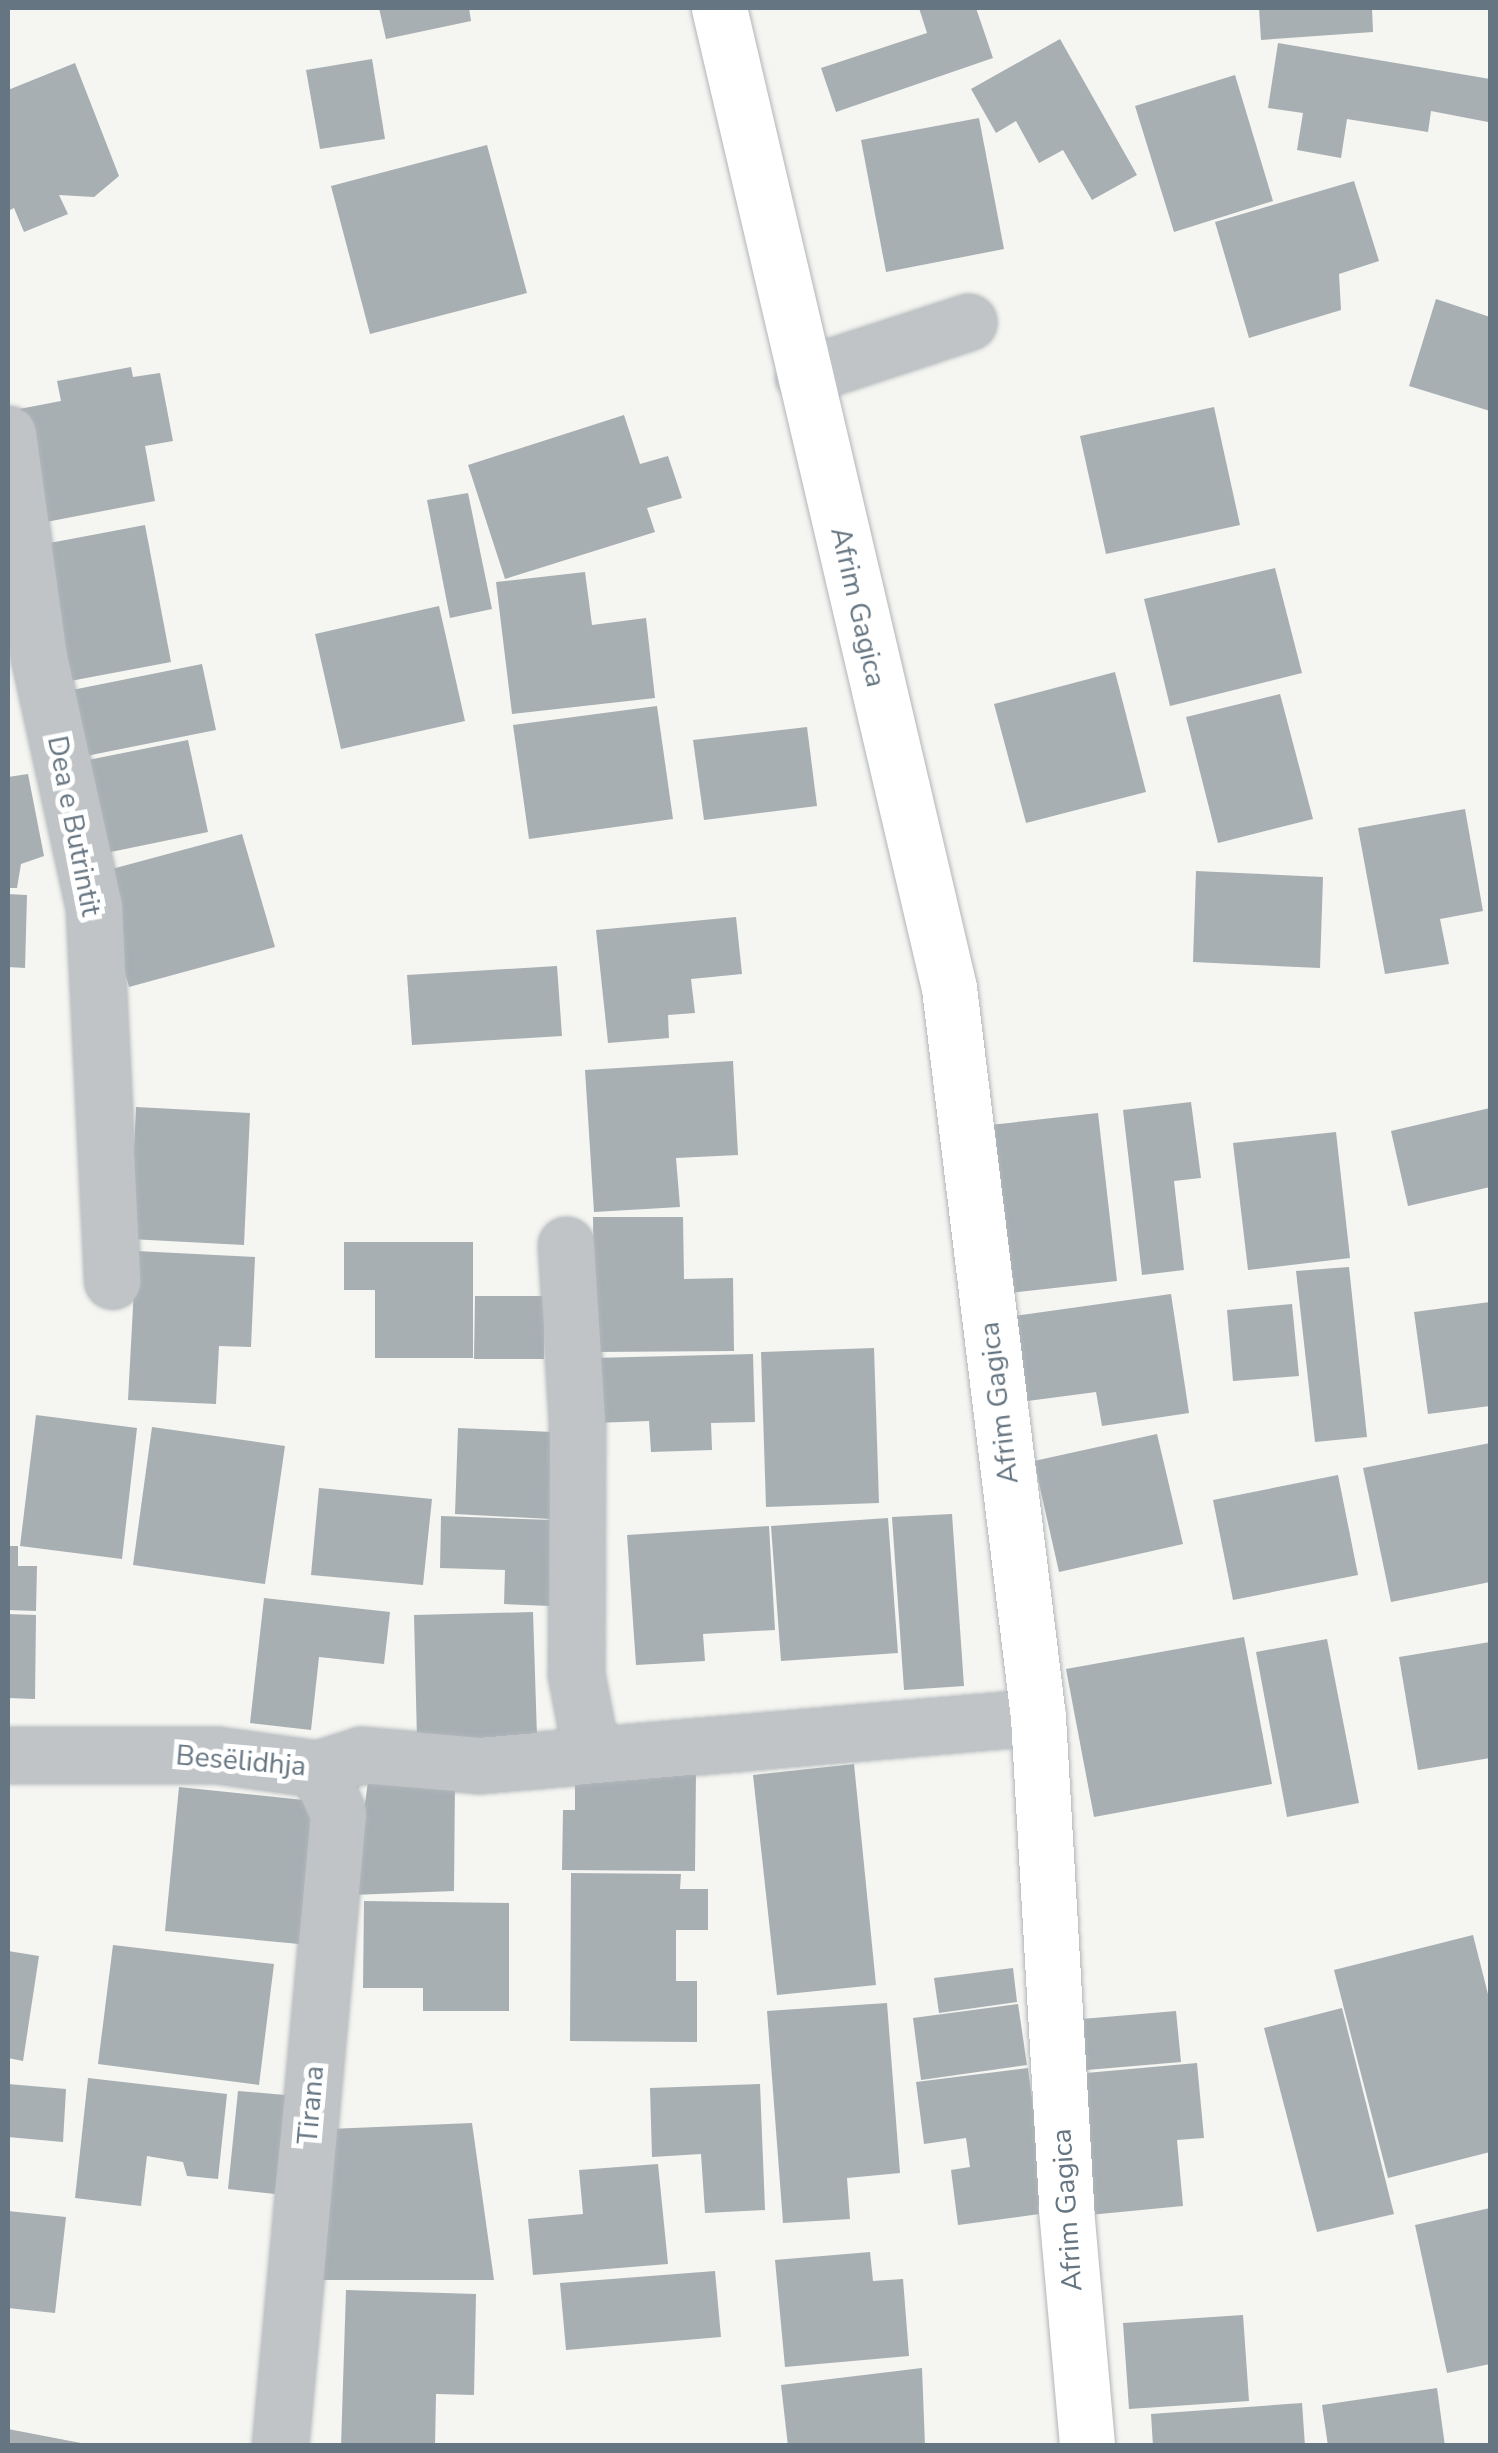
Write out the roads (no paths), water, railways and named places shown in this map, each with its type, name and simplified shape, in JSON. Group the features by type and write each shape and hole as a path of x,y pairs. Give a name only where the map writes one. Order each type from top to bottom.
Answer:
{"street":[{"name":"Afrim Gagica","path":"719,8 949,988 1038,1717 1066,2210 1087,2446"},
{"path":"803,376 968,322"},
{"name":"Dea e Butrintit","path":"8,434 39,657 94,907 112,1281"},
{"path":"566,1244 577,1421 576,1674 591,1752"},
{"name":"Besëlidhja","path":"8,1755 218,1755 318,1769 361,1755 479,1765 591,1752 1038,1717"},
{"name":"Tirana","path":"280,2446 338,1814 318,1769"}]}
